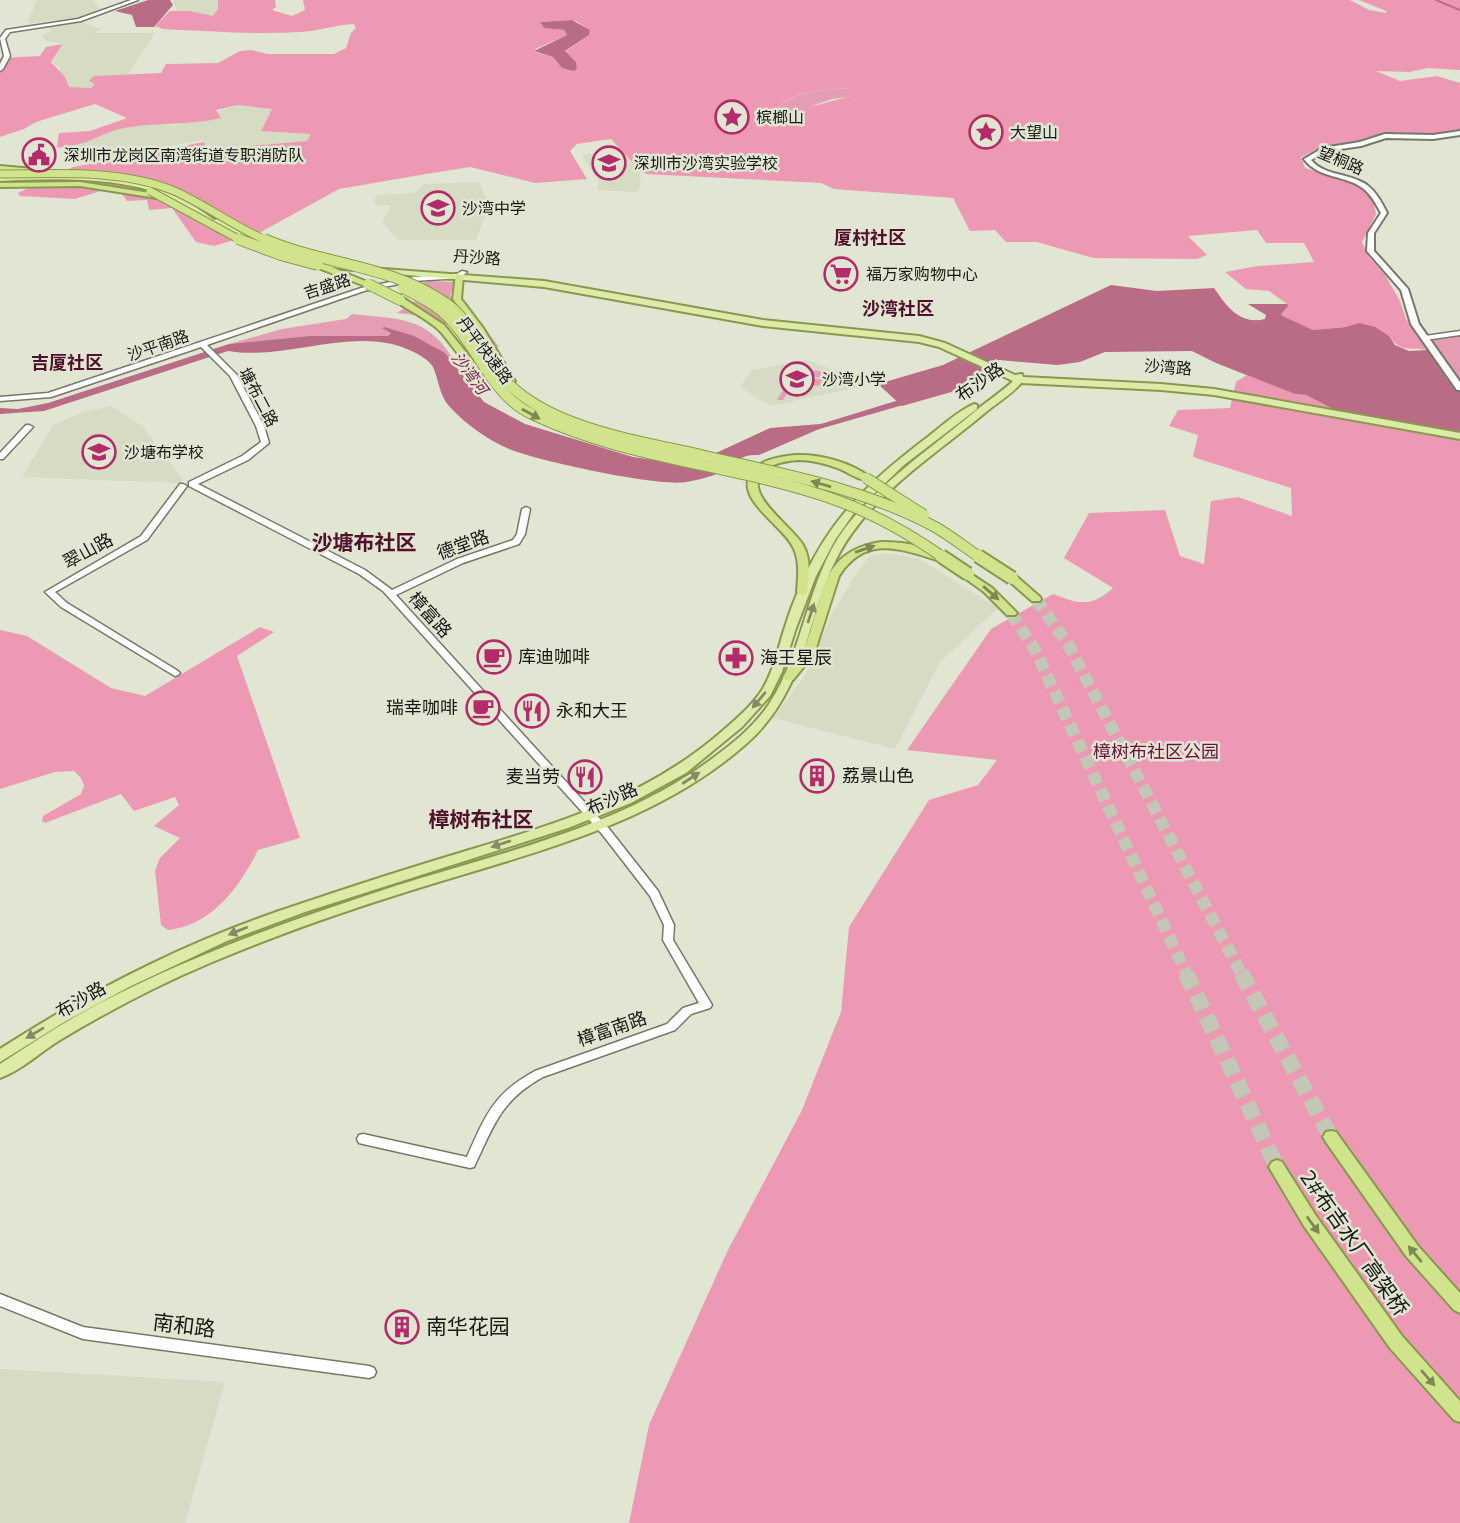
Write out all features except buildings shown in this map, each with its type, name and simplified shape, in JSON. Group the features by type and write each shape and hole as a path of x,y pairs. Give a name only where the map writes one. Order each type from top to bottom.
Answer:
{"highway":[{"name":"丹平快速路","path":"0,176 62,173 118,177 174,191 239,229 277,245 377,271 423,288 457,313 508,384 542,408 611,435 788,475 881,503 936,528 1012,578 1036,598"},
{"name":"丹平快速路","path":"0,176 117,184 170,199 212,226 247,243 301,261 370,277 410,291 452,321 491,380 516,405 576,434 761,478 837,500 902,529 968,574 1011,613"},
{"path":"0,176 28,184 97,185 170,199"},
{"path":"316,264 368,284 408,305 441,327 470,363 491,380"},
{"path":"461,274 457,299 471,316 512,384 542,408"},
{"path":"802,592 803,559 795,538 755,498 750,486 754,474 761,468 794,457 818,458 854,471 969,543 1012,578"},
{"path":"789,677 808,654 838,568 849,556 867,547 888,544 909,546 928,552 968,574"},
{"path":"1331,1137 1405,1241 1460,1305"},
{"name":"2#布吉水厂高架桥","path":"1277,1167 1304,1212 1396,1342 1460,1414"}],"main road":[{"name":"望桐路","path":"1460,133 1433,137 1385,136 1361,144 1325,149 1307,159 1313,167 1353,180 1370,188 1375,195 1384,213 1371,233 1370,251 1404,289 1411,316 1460,388"},
{"name":"丹沙路","path":"0,176 103,182 158,191 191,206 236,238 271,252 316,264 461,274"},
{"name":"丹沙路","path":"0,176 89,178 152,186 192,201 229,228 254,241 291,253 356,264 555,285 762,323 919,339 960,351 993,367"},
{"path":"993,367 1017,378"},
{"path":"993,367 1002,378 996,390"},
{"name":"布沙路","path":"0,1072 74,1024 122,997 215,953 332,911 600,825 649,796 711,748 763,699 777,671 802,592 837,528 858,502 996,390 1017,378"},
{"name":"布沙路","path":"0,1056 115,987 211,942 259,923 590,813 649,796 691,779 752,732 773,708 789,677 829,562 848,532 873,503 901,477 1017,378"},
{"name":"沙湾路","path":"1017,378 1165,387 1248,396 1460,436"}],"street":[{"path":"0,69 7,57 2,39 8,31 79,20 136,0"},
{"name":"吉盛路","path":"204,346 363,289 414,279 461,274"},
{"path":"1427,340 1460,333"},
{"name":"塘布二路","path":"187,485 245,458 265,443 265,437 233,375 204,346"},
{"name":"沙平南路","path":"0,399 48,395 204,346"},
{"path":"0,457 29,427"},
{"name":"樟富路","path":"187,485 362,572 390,594 600,825"},
{"name":"翠山路","path":"175,673 64,605 50,592 144,538 187,485"},
{"name":"德堂路","path":"390,594 460,561 516,542 521,534 526,509"},
{"name":"樟富南路","path":"363,1139 470,1163 496,1107 519,1083 539,1073 671,1027 687,1011 706,1005 668,940 669,925 654,894 600,825"},
{"name":"南和路","path":"0,1300 83,1333 369,1372"}],"shaded area":[{"path":"37,0 92,0 101,9 76,18 31,23 28,21"},
{"path":"148,0 170,0 173,5 154,27 136,27 132,15 115,11"},
{"path":"173,0 218,0 218,9 213,16 177,11"},
{"path":"572,20 590,30 589,35 565,51 576,62 577,69 574,71 562,68 553,57 534,51 567,35 564,30 544,28 540,22"},
{"path":"78,21 101,29 94,33 155,33 127,75 94,76 96,84 91,88 69,87 59,70 60,67 52,62 64,44 46,41 41,36 51,31 48,25"},
{"path":"853,89 862,95 832,99 800,110 789,108 783,112 775,111 792,99 811,92"},
{"path":"238,105 273,109 262,131 311,134 308,141 229,148 204,146 203,140 77,162 65,146 88,141 122,128 161,123 173,126"},
{"name":"深圳市沙湾实验学校","path":"620,150 639,172 641,183 637,192 597,190 599,182 582,155"},
{"name":"沙湾中学","path":"480,182 484,195 491,201 476,240 398,240 382,222 391,205 378,205 374,201 376,195 415,193 424,184"},
{"path":"430,281 456,282 450,295 481,323 499,347 475,351 441,321 397,313 418,299 405,288"},
{"path":"1111,285 1157,291 1214,288 1229,308 1248,319 1265,319 1266,315 1248,304 1287,304 1281,314 1283,316 1313,330 1359,323 1375,327 1389,336 1395,345 1409,351 1428,350 1453,388 1460,387 1460,432 1333,409 1306,395 1295,394 1192,351 1105,352 1080,362 1057,365 999,360 955,391 902,406 878,384 943,365"},
{"path":"352,314 414,323 436,337 457,365 424,342 385,327 391,333 388,336 309,336 229,344 282,329 346,319"},
{"path":"382,328 414,336 445,353 484,402 525,424 633,457 673,463 703,459 770,428 833,423 759,455 743,457 705,478 672,483 626,477 545,460 501,445 469,425 449,406 433,367 426,359 397,345 372,341 331,343 269,352 228,351 44,411 0,414 0,408 18,409 48,403 229,344 309,336 388,336 391,333"},
{"path":"1460,335 1460,389 1453,389 1428,339"},
{"name":"沙湾小学","path":"807,360 839,372 860,387 770,406 740,387 752,370"},
{"path":"795,370 826,372 823,378 799,375 800,371 797,376 822,380 819,386 794,382 783,400 777,400"},
{"name":"沙塘布学校","path":"111,406 142,426 183,479 180,483 22,477 53,425 85,412"},
{"path":"887,553 919,559 998,608 940,662 895,749 773,718 806,674 833,612 857,573 870,556"},
{"path":"0,1369 225,1382 185,1523 0,1523"}],"green space":[{"path":"218,0 275,0 276,7 272,10 292,16 305,10 303,0 1350,0 1369,10 1386,13 1359,0 1460,0 1460,70 1428,68 1409,72 1376,71 1400,81 1437,76 1460,83 1460,129 1429,135 1381,134 1358,142 1324,146 1301,157 1305,168 1352,183 1372,195 1376,214 1362,242 1369,257 1385,275 1400,301 1406,319 1428,350 1402,347 1389,336 1346,327 1313,330 1283,316 1281,314 1287,304 1269,291 1246,289 1225,272 1258,266 1314,262 1304,243 1266,243 1257,230 1188,236 1207,255 1197,259 1093,258 1037,242 1006,242 995,230 970,231 953,198 834,189 821,183 646,174 638,169 611,139 577,144 570,151 587,179 535,183 470,167 339,189 261,232 214,246 196,242 172,208 149,210 147,200 127,201 122,194 110,188 75,199 20,196 18,193 73,167 204,142 205,146 229,148 307,141 311,134 261,131 272,109 238,105 216,110 221,118 124,128 85,142 57,148 59,133 90,131 127,118 95,104 36,122 0,137 0,58 40,56 46,47 63,44 51,62 65,77 69,87 91,88 95,84 89,81 94,76 161,73 166,64 218,63 240,51 251,50 268,54 334,54 346,48 351,33 356,28 354,24 307,31 266,33 163,29 155,26 170,11 189,11 213,16 218,9","holes":["576,21 590,30 589,35 565,52 576,62 577,70 562,68 553,57 535,52 535,49 567,35 564,30 544,28 540,22","852,89 851,93 857,95 813,106 789,108 783,112 775,111 791,99 810,92"]},
{"name":"樟树布社区公园","path":"1247,375 1295,394 1306,395 1333,409 1460,432 1460,1523 629,1523 649,1425 727,1252 802,1110 841,1012 849,927 929,800 978,785 997,760 907,750 991,629 1053,594 1084,602 1098,599 1113,588 1064,558 1089,513 1165,510 1180,556 1204,564 1211,501 1238,497 1292,516 1291,488 1193,457 1198,435 1169,426 1178,410 1230,408 1236,382"},
{"path":"260,627 274,632 237,656 300,838 258,850 233,891 211,913 184,927 168,930 161,925 155,871 160,858 180,838 154,826 179,805 175,797 134,811 121,794 45,823 42,821 43,816 81,794 84,786 74,771 55,772 0,789 0,630 27,636 111,688 145,696"}],"waterway":[{"path":"1436,0 1460,10"},
{"name":"沙湾河","path":"816,427 899,403"}],"tunnel":[{"path":"1036,599 1069,646 1242,975"},
{"path":"1011,613 1035,650 1187,975"},
{"path":"1186,973 1277,1167"},
{"path":"1241,973 1331,1137"}],"place":[{"name":"槟榔山","path":"732,117"},
{"name":"大望山","path":"986,132"},
{"name":"深圳市龙岗区南湾街道专职消防队","path":"39,155"},
{"name":"深圳市沙湾实验学校","path":"609,163"},
{"name":"沙湾中学","path":"438,208"},
{"name":"福万家购物中心","path":"841,274"},
{"name":"沙湾小学","path":"797,379"},
{"name":"沙塘布学校","path":"99,452"},
{"name":"库迪咖啡","path":"494,657"},
{"name":"海王星辰","path":"736,658"},
{"name":"瑞幸咖啡","path":"483,708"},
{"name":"永和大王","path":"532,711"},
{"name":"荔景山色","path":"817,776"},
{"name":"麦当劳","path":"585,777"},
{"name":"南华花园","path":"402,1327"}],"district":[{"name":"厦村社区","path":"870,238"},
{"name":"沙湾社区","path":"898,309"},
{"name":"吉厦社区","path":"67,363"},
{"name":"沙塘布社区","path":"364,543"},
{"name":"樟树布社区","path":"481,820"}]}
